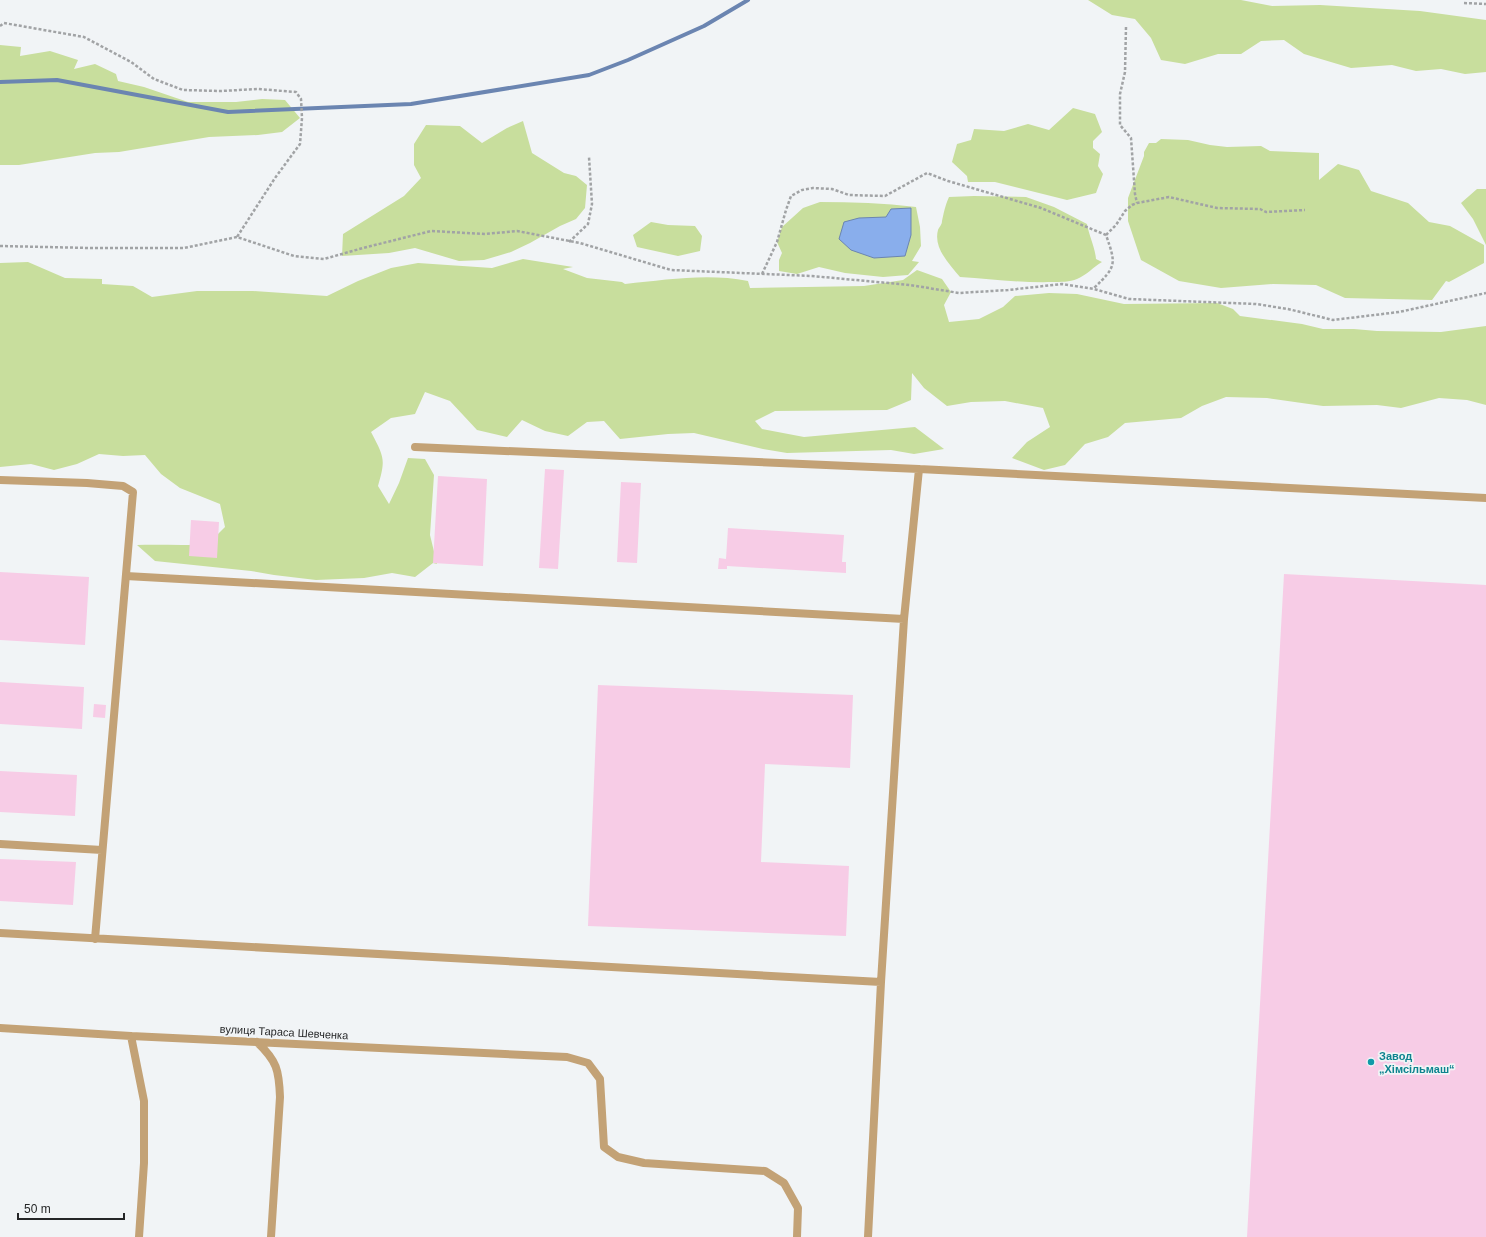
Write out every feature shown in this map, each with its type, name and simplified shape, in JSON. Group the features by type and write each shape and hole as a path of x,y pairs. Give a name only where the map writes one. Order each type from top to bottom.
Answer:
{"lane":[{"path":"415,447 1486,498"},
{"path":"868,1237 881,982 904,619 919,470"},
{"path":"0,480 87,483 123,486 133,492 95,939"},
{"path":"126,576 904,619"},
{"path":"0,844 102,850"},
{"path":"0,933 881,982"},
{"name":"вулиця Тараса Шевченка","path":"0,1028 131,1036 567,1057 588,1063 600,1079 604,1147 618,1157 644,1163 765,1171 784,1183 798,1208 797,1237"},
{"path":"131,1036 144,1101 144,1163 139,1237"},
{"path":"257,1042 270,1054 276,1066 279,1079 280,1097 271,1237"}],"path":[{"path":"1464,3 1486,4"},
{"path":"0,26 4,23 84,37 131,62 154,79 183,90 221,91 258,89 296,92 301,98 302,118 300,144 275,178 237,237"},
{"path":"1126,27 1125,72 1120,94 1120,125 1131,138 1137,203"},
{"path":"569,242 588,224 592,204 589,157"},
{"path":"762,274 777,242 791,196 802,190 813,188 832,189 849,196 885,196 927,172 948,181 1041,208 1106,235 1114,258 1109,274 1094,289"},
{"path":"1106,235 1125,211 1137,203 1169,196 1217,208 1260,209 1266,212 1305,210"},
{"path":"0,246 184,248 237,237 294,256 324,258 431,231 484,234 517,231 569,242 671,270 812,276 887,283 959,293 1008,290 1062,284 1094,289 1129,299 1256,304 1288,309 1333,320 1399,312 1486,293"}],"green space":[{"path":"1088,0 1241,0 1272,6 1320,5 1420,11 1486,20 1486,72 1465,74 1441,69 1416,71 1392,65 1351,68 1304,54 1284,40 1261,41 1241,54 1218,54 1185,64 1161,60 1151,38 1135,19 1112,15"},
{"path":"0,45 21,47 20,56 50,51 78,60 74,69 95,64 116,74 118,81 144,87 188,102 236,102 262,99 285,100 300,118 282,132 258,135 209,137 119,152 95,153 19,165 0,165"},
{"path":"1073,108 1095,114 1102,132 1093,141 1093,148 1100,154 1098,166 1103,174 1096,193 1067,200 995,182 968,182 967,176 952,162 957,144 971,140 974,129 1004,131 1028,124 1049,130"},
{"path":"523,121 532,153 564,173 576,176 587,185 585,208 576,219 511,252 484,260 459,261 415,248 389,253 342,256 343,234 404,196 421,178 414,165 414,144 426,125 460,126 482,143 507,128"},
{"path":"1161,139 1188,140 1227,147 1261,146 1270,151 1319,153 1319,180 1338,164 1359,170 1371,191 1408,203 1429,222 1450,226 1484,245 1484,263 1449,282 1446,281 1432,300 1345,298 1316,285 1273,284 1221,288 1179,281 1141,260 1128,221 1128,198 1144,156 1144,152 1149,143 1156,143"},
{"path":"1477,189 1486,189 1486,245 1473,219 1461,203"},
{"path":"949,197 1026,197 1054,207 1087,224 1096,259 1102,262 1081,277 1065,282 1006,281 960,277 947,262 940,250 937,237 938,230 942,224"},
{"path":"820,202 868,203 916,207 920,227 921,246 912,261 919,262 908,275 883,277 845,273 819,267 797,274 779,271 779,260 782,253 777,242 782,227 803,208"},
{"path":"651,222 668,225 695,226 702,236 700,251 678,256 637,247 633,235"},
{"path":"523,259 573,267 563,269 587,278 622,282 625,284 702,277 748,281 750,288 864,286 903,280 917,270 942,279 951,292 944,305 949,322 979,319 1003,307 1015,296 1049,293 1077,294 1124,304 1217,303 1233,309 1240,316 1302,324 1323,329 1441,332 1486,326 1486,405 1467,400 1439,398 1401,408 1377,405 1323,406 1267,398 1226,397 1202,406 1181,418 1125,423 1108,437 1085,444 1065,465 1044,470 1012,458 1027,442 1050,427 1043,408 1005,401 971,402 947,406 924,388 912,373 911,400 887,410 775,411 755,421 762,429 804,437 915,427 944,449 914,454 891,450 787,453 694,433 620,439 604,421 587,422 568,436 545,431 522,420 507,437 477,430 450,401 425,392 415,414 391,418 371,432 379,447 383,464 378,486 389,504 399,483 408,458 425,459 434,475 430,535 437,564 433,563 415,577 392,573 364,578 316,580 251,571 155,561 137,545 208,544 225,527 220,504 180,488 161,474 145,455 123,456 99,454 77,464 54,470 31,464 0,467 0,263 28,262 65,278 102,279 102,284 133,286 152,297 197,291 253,291 327,296 358,281 391,268 418,263 492,268"}],"water":[{"path":"911,208 911,235 905,256 874,258 851,250 839,239 844,222 859,218 886,217 891,209"}],"building":[{"path":"545,469 564,470 558,569 539,568"},
{"path":"438,476 487,479 483,566 433,563"},
{"path":"621,482 641,483 637,563 617,562"},
{"path":"191,520 219,522 217,558 189,556"},
{"path":"728,528 844,535 842,562 846,562 846,573 727,566 727,569 718,569 719,558 726,559"},
{"path":"0,572 89,577 85,645 0,640"},
{"path":"1284,574 1486,585 1486,1237 1247,1237"},
{"path":"0,682 84,687 82,729 0,724"},
{"path":"598,685 853,695 850,768 765,764 761,862 849,866 846,936 588,926"},
{"path":"94,704 106,705 105,718 93,717"},
{"path":"0,771 77,775 75,816 0,812"},
{"path":"0,859 76,862 73,905 0,901"}],"waterway":[{"path":"0,82 57,80 228,112 411,104 589,75 628,60 704,26 748,0"}],"place":[{"name":"Завод „Хімсільмаш“","path":"1371,1062"}]}
